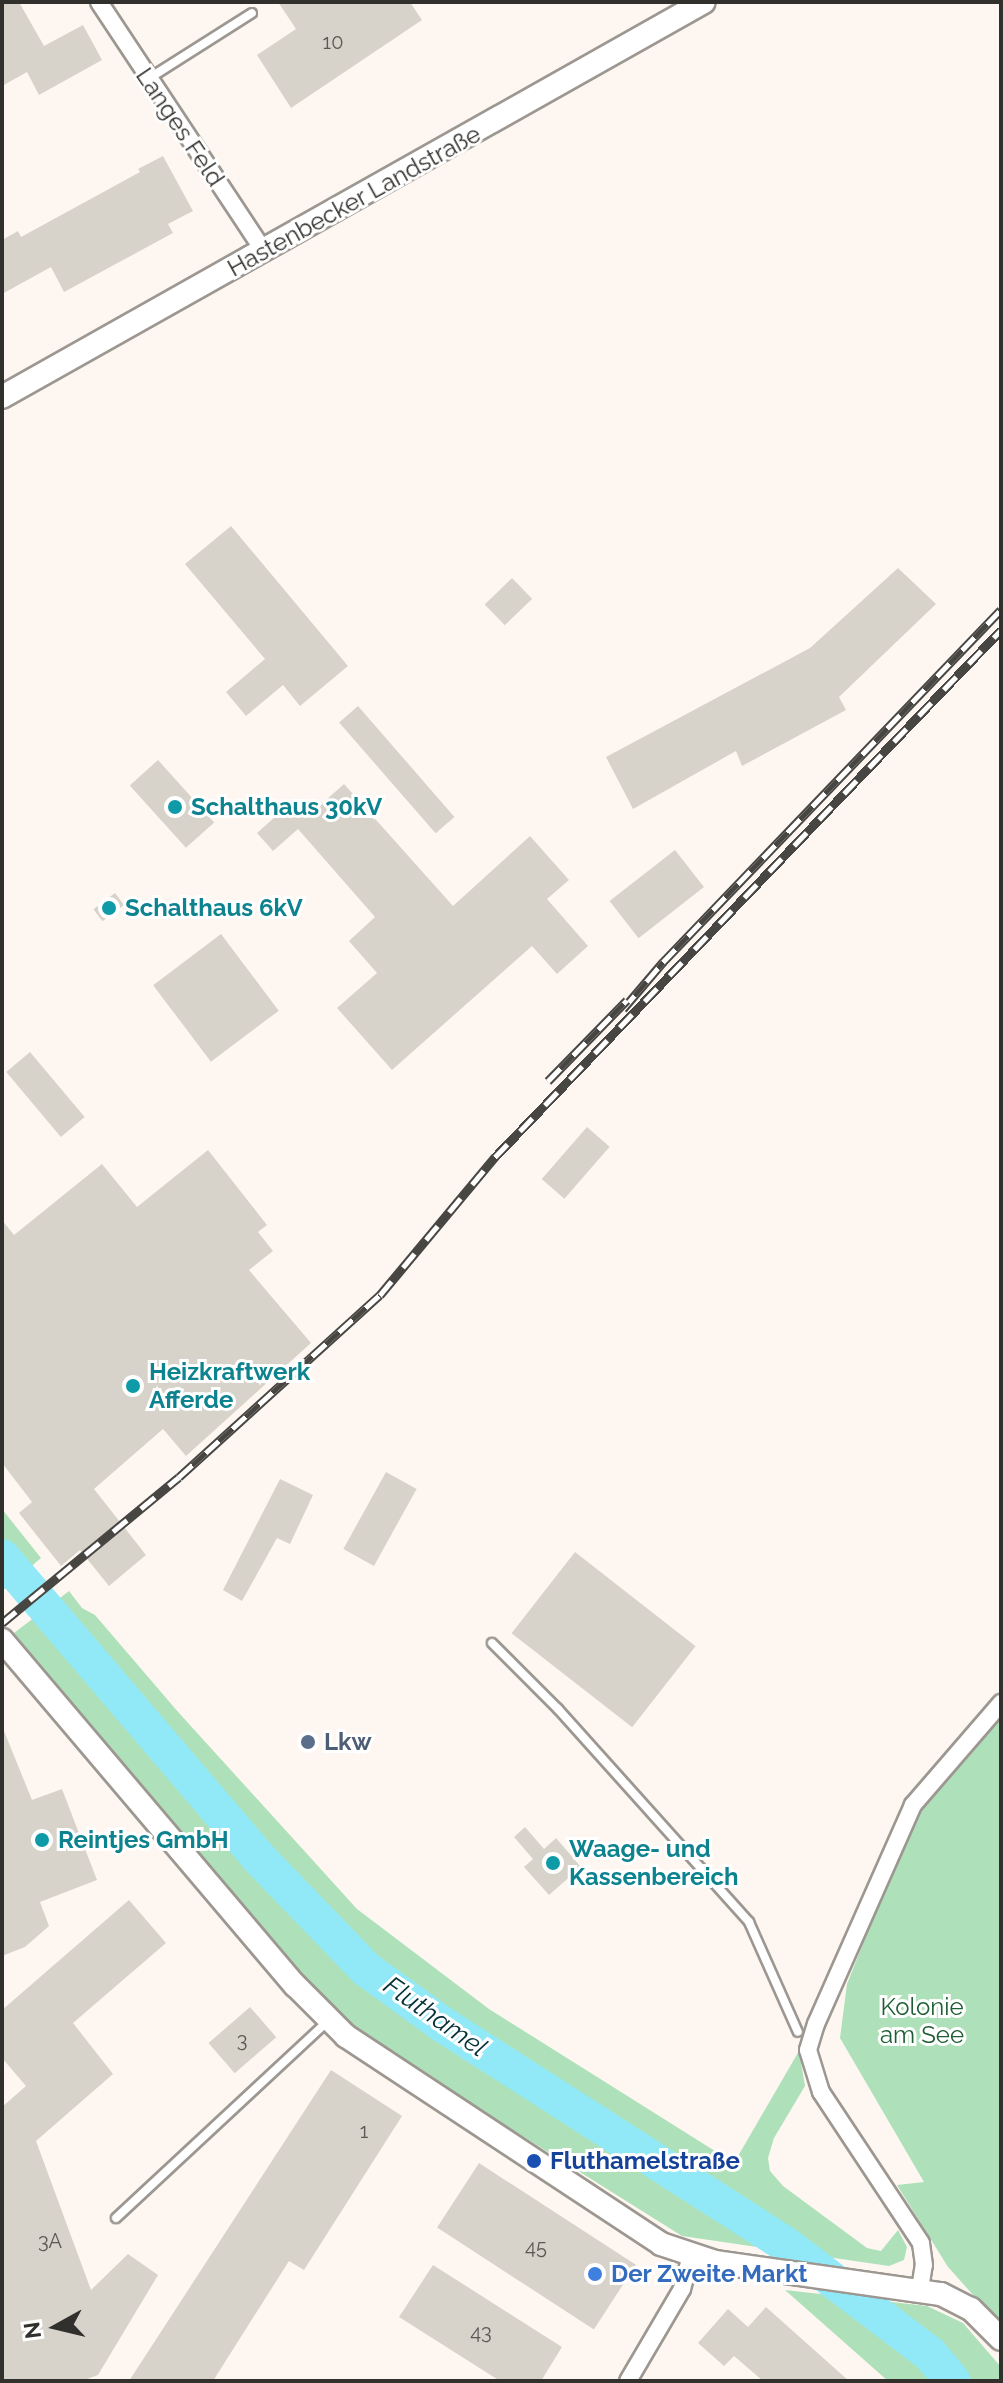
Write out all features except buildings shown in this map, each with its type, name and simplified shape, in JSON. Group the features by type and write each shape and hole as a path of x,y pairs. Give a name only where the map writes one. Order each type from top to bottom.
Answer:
{"main road":[{"name":"Hastenbecker Landstraße","path":"2,397 704,2"},
{"path":"2,1640 295,1985 346,2036 649,2237 691,2256 941,2294 971,2309 1001,2339"}],"street":[{"name":"Langes Feld","path":"99,2 147,80 264,251"},
{"path":"920,2289 924,2265 921,2243 821,2092 808,2050 816,2024 913,1805 1001,1703"},
{"path":"628,2381 682,2289 691,2256"}],"lane":[{"path":"147,80 252,13"},
{"path":"492,1643 558,1709 749,1922 798,2032"},
{"path":"116,2218 329,2019"}],"green space":[{"path":"2,1509 41,1558 2,1591"},
{"path":"69,1591 82,1608 95,1615 179,1713 357,1909 489,2009 734,2163 799,2051 805,2086 774,2138 768,2158 770,2171 783,2186 867,2248 881,2251 898,2230 907,2247 904,2260 889,2266 682,2236 382,2048 313,1991 14,1633"},
{"name":"Kolonie am See","path":"1001,1712 1001,2326 948,2267 897,2185 924,2182 840,2038 847,1984 916,1810"},
{"path":"785,2290 927,2306 963,2323 1001,2367 1001,2381 888,2381"}],"waterway":[{"name":"Fluthamel","path":"2,1557 257,1856 366,1969 442,2024 785,2244 930,2354 953,2381"}],"railway":[{"path":"623,1009 663,962 1001,610"},
{"path":"2,1623 179,1477 380,1295 495,1157 1001,630"},
{"path":"548,1081 627,1000"}],"place":[{"name":"Schalthaus 30kV","path":"175,807"},
{"name":"Schalthaus 6kV","path":"109,908"},
{"name":"Heizkraftwerk Afferde","path":"133,1386"},
{"name":"Lkw","path":"308,1742"},
{"name":"Reintjes GmbH","path":"42,1840"},
{"name":"Waage- und Kassenbereich","path":"553,1863"},
{"name":"Fluthamelstraße","path":"534,2161"},
{"name":"Der Zweite Markt","path":"595,2274"}]}
